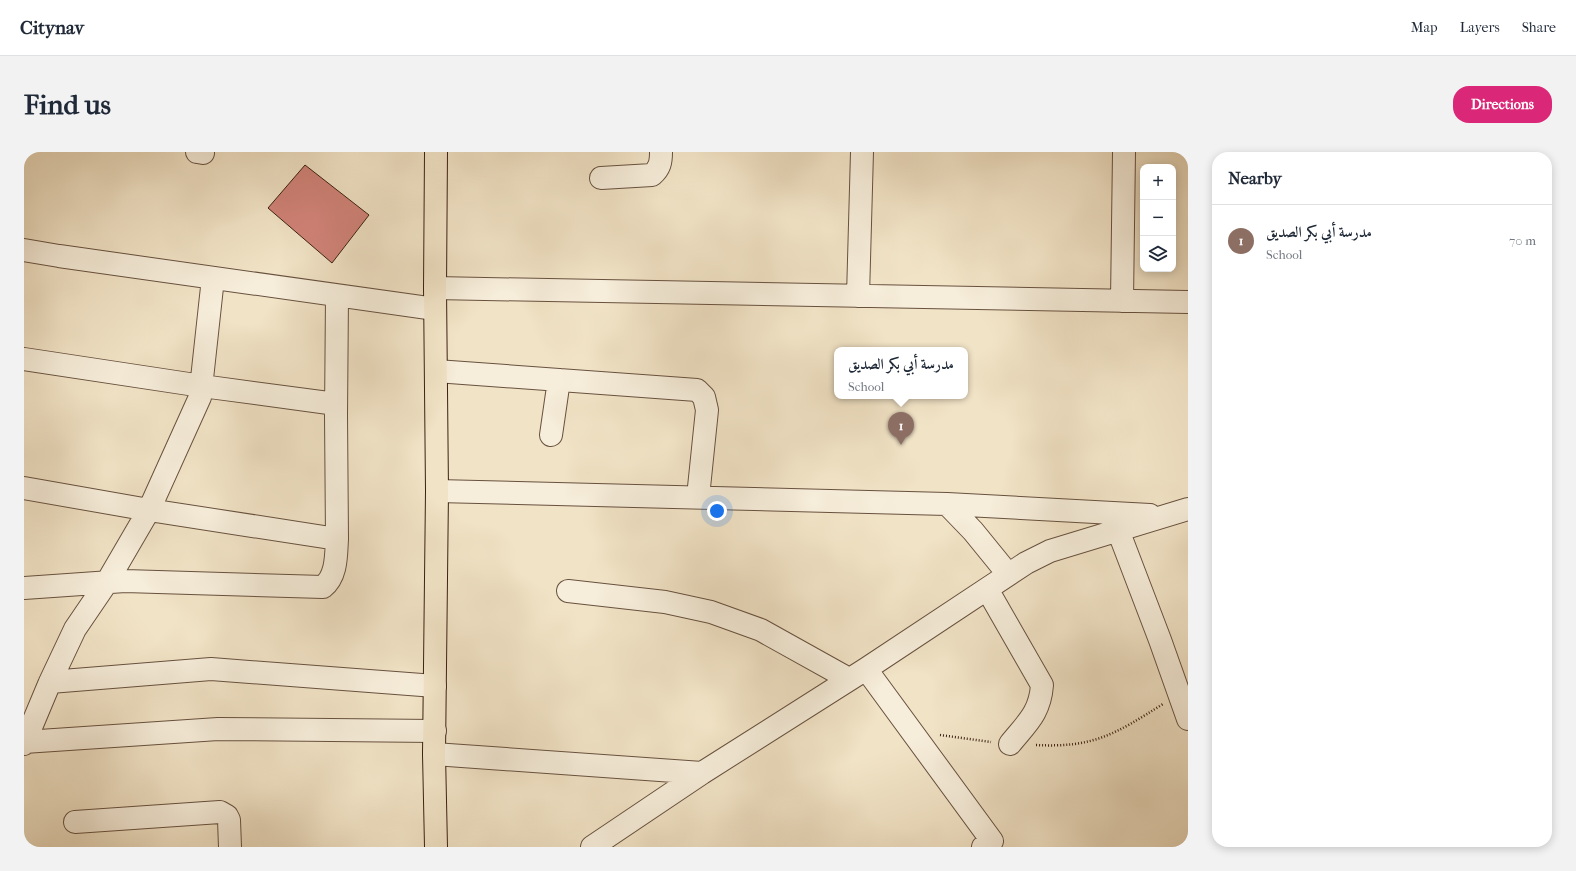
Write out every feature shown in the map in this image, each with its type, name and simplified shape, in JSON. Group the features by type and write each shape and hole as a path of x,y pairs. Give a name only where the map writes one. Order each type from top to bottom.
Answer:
{"main road":[{"path":"436,152 435,309 437,491 434,731 436,847"}],"street":[{"path":"601,178 652,175 658,170 661,162 661,152"},
{"path":"858,296 862,152"},
{"path":"1122,302 1124,152"},
{"path":"24,250 435,309"},
{"path":"214,278 200,396 149,510 107,582 76,629 50,682 24,742 218,729 434,731"},
{"path":"435,288 1122,302 1188,302"},
{"path":"24,588 125,581 323,587 328,583 335,567 337,540 337,296"},
{"path":"24,359 202,386 336,404"},
{"path":"436,371 697,390 704,397 707,410 698,497"},
{"path":"551,435 559,380"},
{"path":"24,488 149,510 337,540"},
{"path":"437,491 947,504 1163,516"},
{"path":"947,504 973,531 1008,574"},
{"path":"592,847 702,773 857,674 1008,574 1050,551 1188,509"},
{"path":"1118,530 1188,719"},
{"path":"987,589 1042,685 1041,698 1036,712 1010,744"},
{"path":"568,591 665,602 711,612 761,630 857,674 912,732 990,845"},
{"path":"50,682 211,669 435,686"},
{"path":"434,754 702,773"},
{"path":"74,822 220,812 227,816 229,820 230,847"}],"path":[{"path":"912,732 1010,744 1072,746 1094,741 1119,731 1179,694"}],"building":[{"path":"305,165 369,215 332,263 268,208"}],"place":[{"name":"مدرسة أبي بكر الصديق","path":"901,445"}]}
